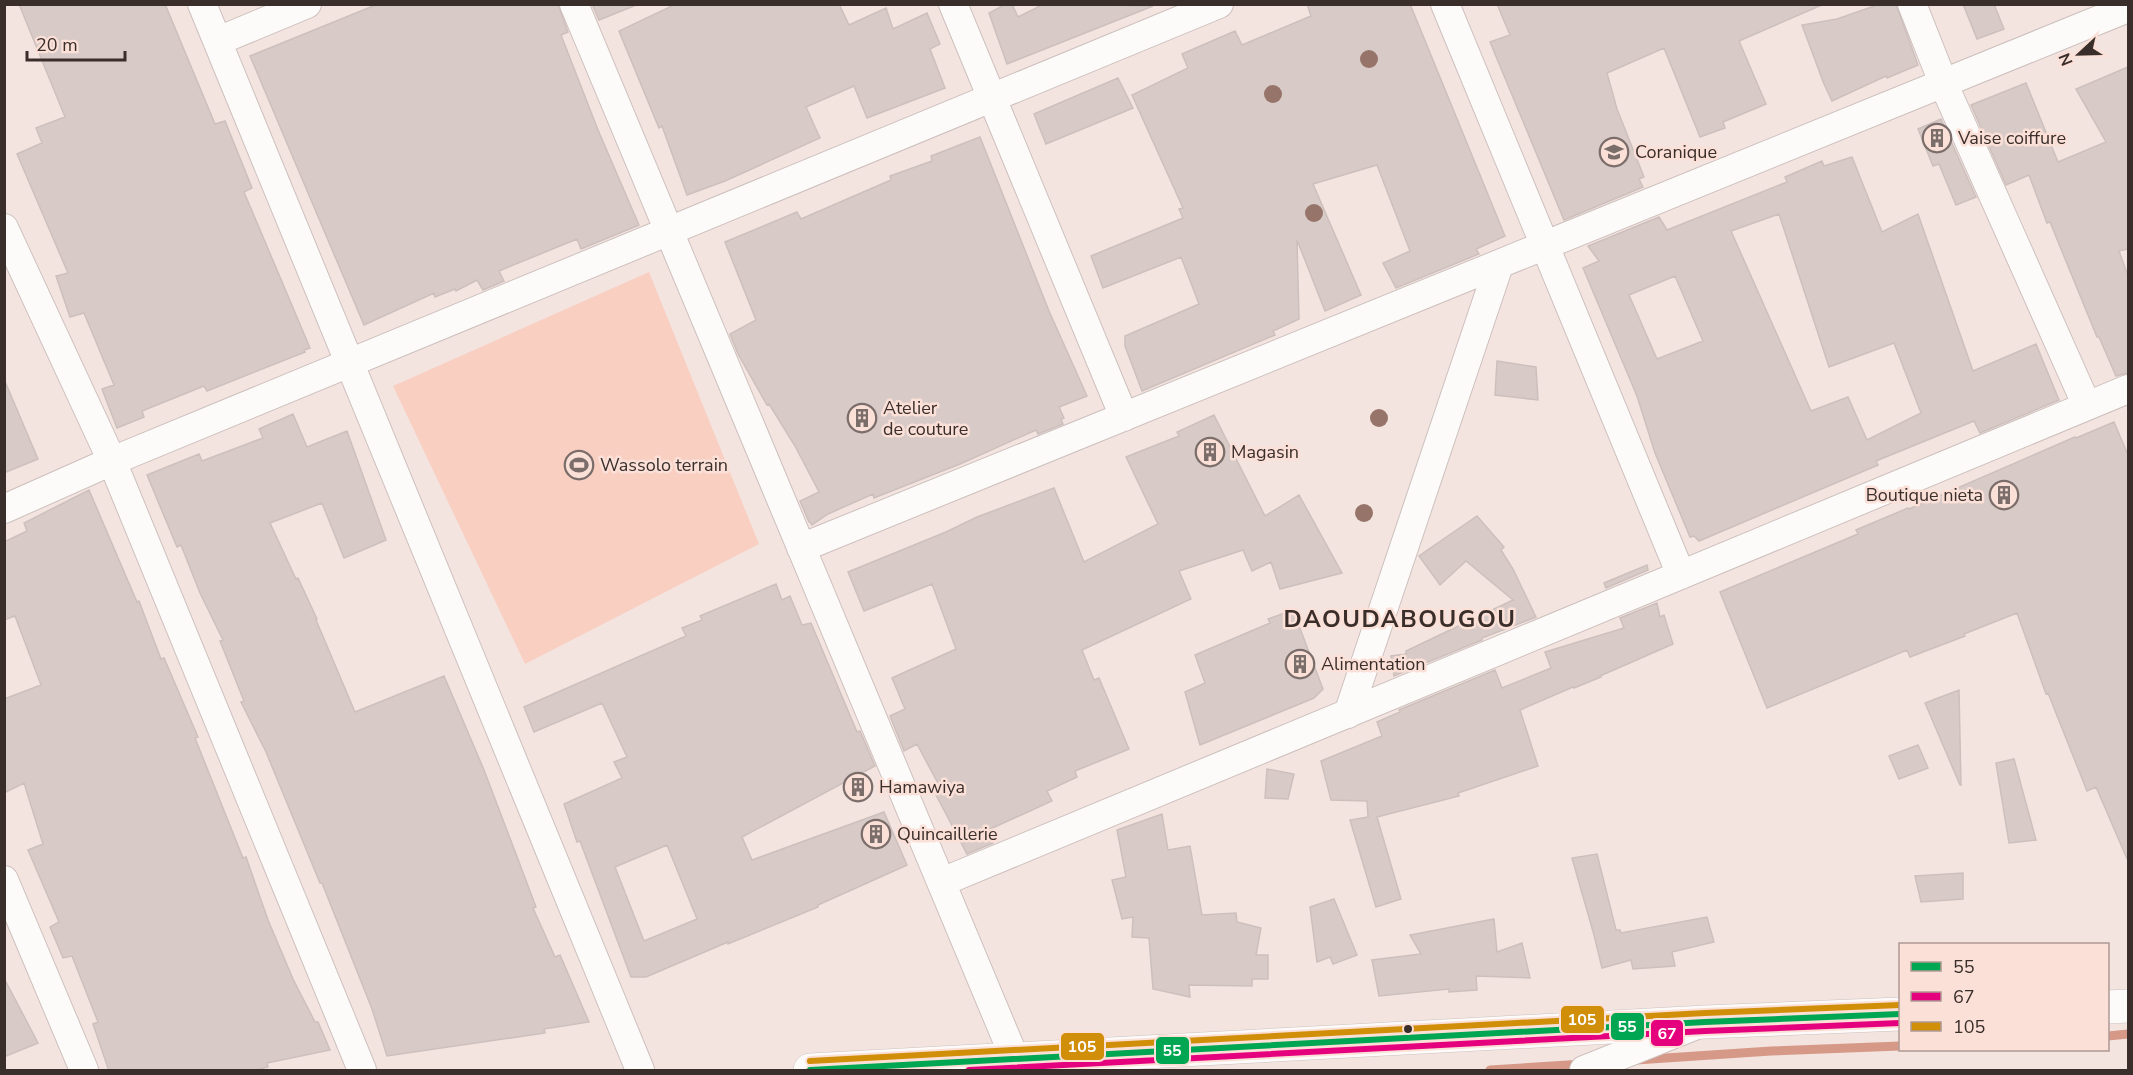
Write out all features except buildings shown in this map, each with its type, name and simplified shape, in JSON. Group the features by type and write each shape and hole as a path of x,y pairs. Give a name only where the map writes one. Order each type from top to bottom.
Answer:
{"street":[{"path":"202,4 640,1071"},
{"path":"218,41 307,4"},
{"path":"573,4 1015,1059"},
{"path":"953,4 1124,417"},
{"path":"4,509 350,363 1219,4"},
{"path":"1445,4 1681,575"},
{"path":"1912,4 1944,85 2087,406"},
{"path":"801,548 1944,85 2128,8"},
{"path":"4,228 112,462 362,1071"},
{"path":"1348,714 1499,265"},
{"path":"942,882 2128,389"},
{"path":"4,880 84,1071"},
{"path":"2109,1007 2128,1006"},
{"path":"810,1071 957,1066 1015,1059 1705,1022 1899,1014"},
{"path":"1584,1071 1705,1022"}],"shaded area":[{"name":"Wassolo terrain","path":"649,272 759,544 525,664 393,386"}],"waterway":[{"path":"2109,1036 2128,1034"},
{"path":"1636,1060 1771,1051 1899,1046"},
{"path":"1490,1070 1584,1064"}],"transit line":[{"name":"105","path":"810,1061 1705,1013 1899,1005"},
{"name":"55","path":"810,1070 1705,1022 1899,1014"},
{"name":"67","path":"969,1070 1705,1031 1899,1023"}],"place":[{"name":"Vaise coiffure","path":"1937,138"},
{"name":"Coranique","path":"1614,152"},
{"name":"Atelier de couture","path":"862,418"},
{"name":"Magasin","path":"1210,452"},
{"name":"Wassolo terrain","path":"579,465"},
{"name":"Boutique nieta","path":"2004,495"},
{"name":"Alimentation","path":"1300,664"},
{"name":"Hamawiya","path":"858,787"},
{"name":"Quincaillerie","path":"876,834"}],"district":[{"name":"DAOUDABOUGOU","path":"1400,619"}]}
